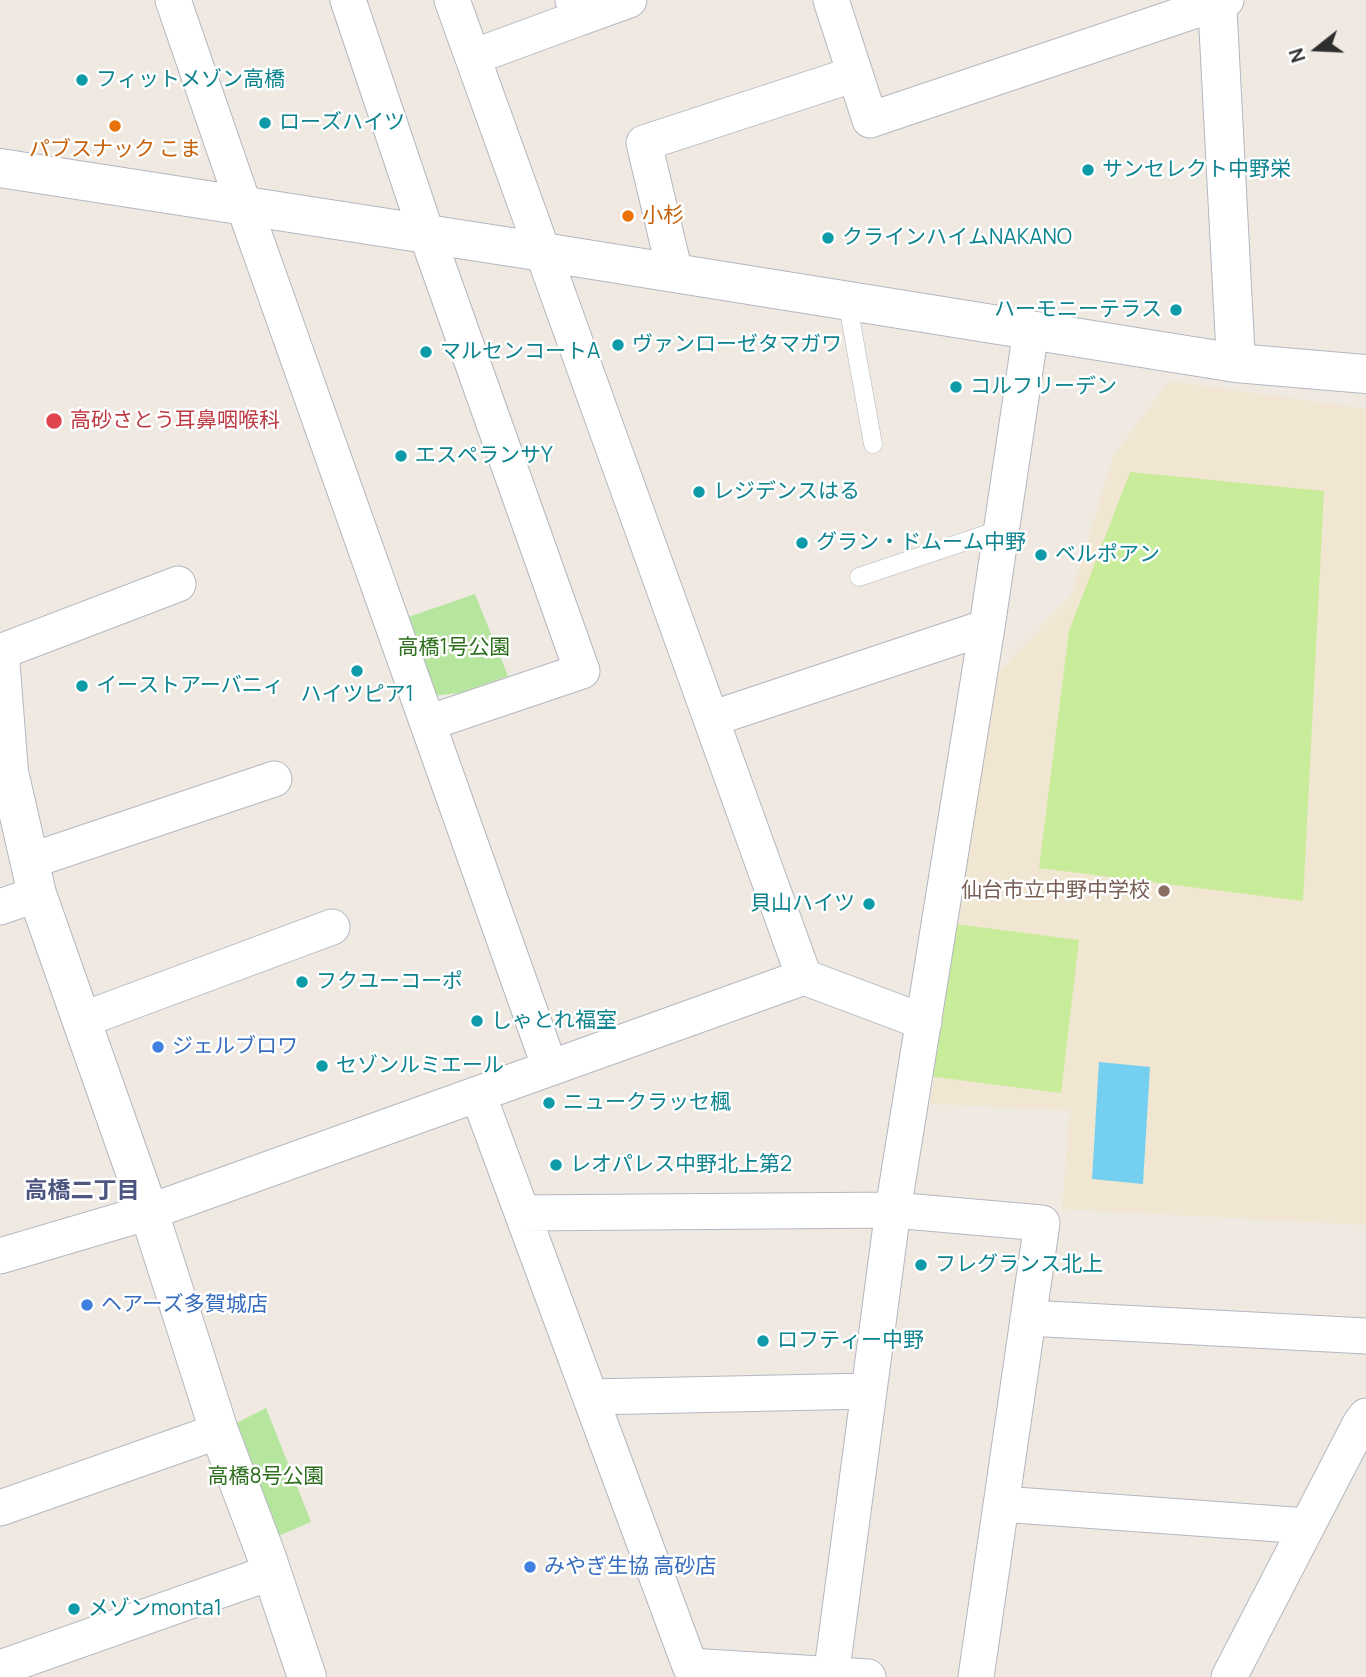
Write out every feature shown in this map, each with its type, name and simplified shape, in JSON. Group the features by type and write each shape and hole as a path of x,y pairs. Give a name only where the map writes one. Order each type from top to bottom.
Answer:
{"street":[{"path":"173,0 550,1068"},
{"path":"348,0 427,235 582,671 428,723"},
{"path":"452,0 804,977"},
{"path":"472,57 576,9 629,0"},
{"path":"831,0 870,120 1220,1 1236,363"},
{"path":"675,273 644,143 855,74"},
{"path":"0,169 543,252 1236,363 1366,374"},
{"path":"831,1676 893,1210 987,627 1031,330"},
{"path":"178,584 0,654 9,772 34,878 149,1212 219,1431 272,1572 307,1677"},
{"path":"711,719 987,627"},
{"path":"0,907 34,878 274,779"},
{"path":"82,1020 332,927"},
{"path":"0,1256 149,1212 804,977 924,1023"},
{"path":"478,1094 691,1666 868,1677"},
{"path":"522,1213 893,1210 1042,1223 976,1677"},
{"path":"1028,1318 1366,1336"},
{"path":"591,1397 869,1391"},
{"path":"1229,1677 1366,1416"},
{"path":"0,1508 219,1431"},
{"path":"1001,1504 1307,1526"},
{"path":"0,1668 272,1572"}],"lane":[{"path":"847,300 873,444"},
{"path":"859,577 1002,529"}],"shaded area":[{"name":"仙台市立中野中学校","path":"1169,381 1366,409 1366,1225 1062,1209 1070,1110 930,1104 994,677 1072,594 1113,457"}],"green space":[{"path":"1130,472 1324,491 1303,901 1039,868 1069,631"},
{"name":"高橋1号公園","path":"475,594 508,676 460,693 430,696 400,620"},
{"path":"947,923 1079,940 1061,1093 928,1076"},
{"name":"高橋8号公園","path":"266,1408 311,1522 264,1542 221,1431"}],"water":[{"path":"1099,1062 1150,1067 1143,1184 1092,1179"}],"place":[{"name":"フィットメゾン高橋","path":"82,80"},
{"name":"ローズハイツ","path":"265,123"},
{"name":"パブスナック こま","path":"115,126"},
{"name":"サンセレクト中野栄","path":"1088,170"},
{"name":"小杉","path":"628,216"},
{"name":"クラインハイムNAKANO","path":"828,238"},
{"name":"ハーモニーテラス","path":"1176,310"},
{"name":"ヴァンローゼタマガワ","path":"618,345"},
{"name":"マルセンコートA","path":"426,352"},
{"name":"コルフリーデン","path":"956,387"},
{"name":"高砂さとう耳鼻咽喉科","path":"54,421"},
{"name":"エスペランサY","path":"401,456"},
{"name":"レジデンスはる","path":"699,492"},
{"name":"グラン・ドムーム中野","path":"802,543"},
{"name":"ベルポアン","path":"1041,555"},
{"name":"ハイツピア1","path":"357,671"},
{"name":"イーストアーバニィ","path":"82,686"},
{"name":"仙台市立中野中学校","path":"1164,891"},
{"name":"貝山ハイツ","path":"869,904"},
{"name":"フクユーコーポ","path":"302,982"},
{"name":"しゃとれ福室","path":"477,1021"},
{"name":"ジェルブロワ","path":"158,1047"},
{"name":"セゾンルミエール","path":"322,1066"},
{"name":"ニュークラッセ楓","path":"549,1103"},
{"name":"レオパレス中野北上第2","path":"556,1165"},
{"name":"フレグランス北上","path":"921,1265"},
{"name":"ヘアーズ多賀城店","path":"87,1305"},
{"name":"ロフティー中野","path":"763,1341"},
{"name":"みやぎ生協 高砂店","path":"530,1567"},
{"name":"メゾンmonta1","path":"74,1609"}],"district":[{"name":"高橋二丁目","path":"82,1192"}]}
